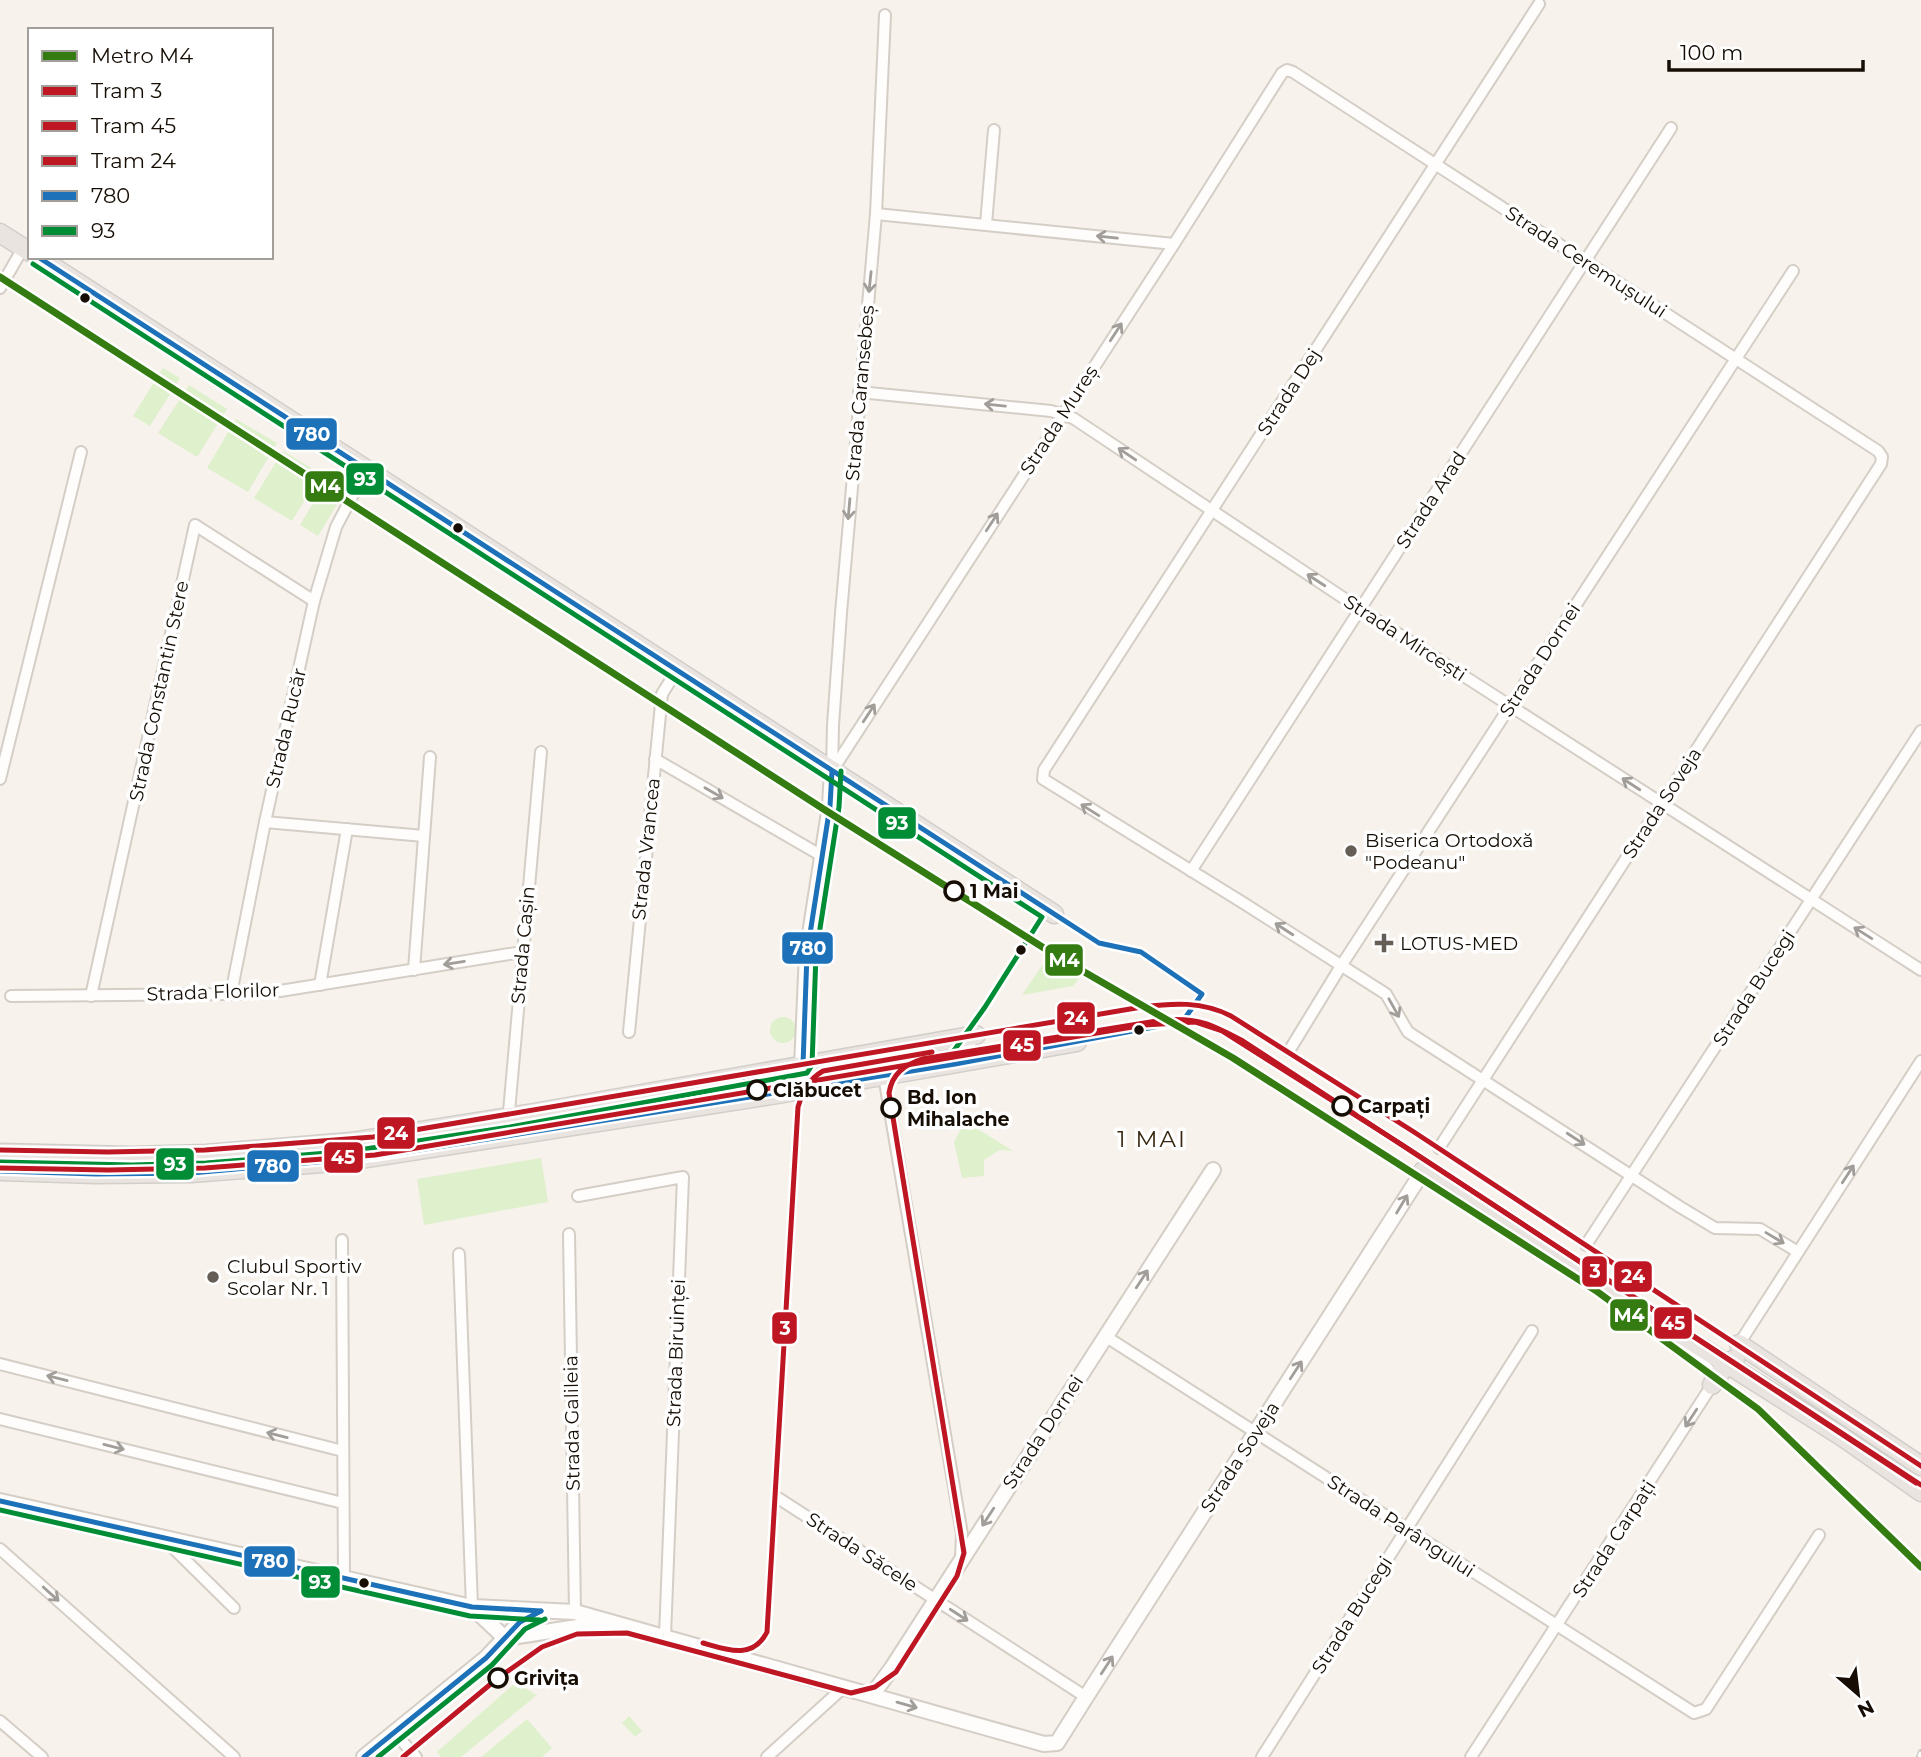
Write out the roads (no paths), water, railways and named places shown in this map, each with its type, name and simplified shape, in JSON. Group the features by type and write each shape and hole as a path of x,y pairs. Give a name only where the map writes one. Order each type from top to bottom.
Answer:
{"main road":[{"path":"0,233 28,251"},
{"path":"41,259 1054,914"},
{"path":"0,1153 132,1156 242,1152 383,1138 976,1035"},
{"path":"0,1171 108,1174 235,1171 362,1159 884,1076 1077,1042"},
{"path":"1423,1171 1844,1438 1921,1492"},
{"path":"1743,1338 1763,1359 1921,1466"},
{"path":"1712,1385 1727,1363 1742,1357 1763,1359"}],"street":[{"name":"Strada Dej","path":"1191,871 1043,779 1044,770 1539,4"},
{"name":"Strada Caransebeș","path":"832,771 834,707 876,214 885,15"},
{"name":"Strada Ceremușului","path":"1287,70 1878,451 1882,457"},
{"name":"Strada Mureș","path":"832,771 1282,73 1287,70"},
{"name":"Strada Arad","path":"1191,871 1671,128"},
{"path":"986,224 994,130"},
{"path":"876,214 1174,244"},
{"path":"0,288 28,254"},
{"name":"Strada Dornei","path":"1289,1051 1341,966 1793,271"},
{"name":"Strada Mircești","path":"859,392 1062,413 1360,609 1921,970"},
{"path":"0,779 81,452"},
{"name":"Strada Soveja","path":"1439,1148 1877,470 1882,457"},
{"name":"Strada Rucăr","path":"231,994 265,822 314,601 336,527 366,470"},
{"name":"Strada Constantin Stere","path":"91,996 195,525 314,601"},
{"name":"Strada Vrancea","path":"629,1032 662,694 677,670"},
{"name":"Strada Bucegi","path":"1586,1245 1921,731"},
{"name":"Strada Cașin","path":"508,1137 541,752"},
{"path":"414,970 430,757"},
{"path":"655,759 822,856"},
{"path":"801,1089 807,953 830,806 832,771"},
{"path":"265,822 424,836"},
{"path":"320,985 347,829"},
{"path":"1191,871 1386,994 1408,1032 1632,1176 1715,1228 1760,1229 1798,1252"},
{"name":"Strada Florilor","path":"11,996 231,994 320,985 522,952"},
{"path":"955,1064 976,1035"},
{"path":"1743,1338 1921,1061"},
{"path":"884,1076 962,1534 961,1558"},
{"name":"Strada Dornei","path":"872,1695 1213,1170"},
{"name":"Strada Soveja","path":"872,1695 1044,1744 1057,1743 1423,1171"},
{"name":"Strada Biruinței","path":"578,1196 683,1177 666,1636"},
{"name":"Strada Galileia","path":"569,1234 575,1612"},
{"path":"342,1240 344,1577"},
{"path":"459,1254 471,1607 505,1638"},
{"path":"1666,1325 1710,1371 1712,1385"},
{"name":"Strada Bucegi","path":"1262,1757 1532,1331"},
{"name":"Strada Parângului","path":"1105,1336 1689,1711 1698,1713 1706,1709 1819,1535"},
{"path":"0,1364 343,1451"},
{"name":"Strada Carpați","path":"1471,1757 1712,1385"},
{"path":"0,1419 343,1503"},
{"name":"Strada Săcele","path":"778,1498 1086,1697"},
{"path":"0,1501 471,1607 575,1612 872,1695"},
{"path":"162,1536 234,1608"},
{"path":"0,1549 234,1757"},
{"path":"499,1607 508,1619 505,1638"},
{"path":"364,1757 486,1658 520,1622 541,1611"},
{"path":"505,1638 612,1621"},
{"path":"767,1757 844,1687"},
{"path":"0,1721 42,1757"},
{"path":"394,1732 416,1757"}],"railway":[{"path":"1919,1757 1921,1752"}],"metro line":[{"name":"M4","path":"0,277 825,810 1055,955 1233,1058 1595,1290 1758,1409 1921,1567"}],"tram line":[{"name":"24","path":"0,1150 205,1150 373,1137 1142,1007 1176,1004 1198,1006 1231,1016 1414,1132 1921,1466"},
{"name":"3","path":"403,1757 498,1678 542,1647 577,1634 627,1633 851,1693 875,1687 896,1672 957,1576 964,1553 889,1093 900,1071 922,1059 1163,1020 1196,1021 1214,1027 1243,1041 1921,1485"},
{"name":"45","path":"0,1168 205,1168 375,1155 1144,1025 1195,1022 1222,1031 1404,1146 1916,1483"},
{"name":"3","path":"703,1643 730,1650 747,1650 761,1641 767,1632 800,1101 810,1082 823,1071 932,1052"}],"place":[{"name":"Biserica Ortodoxă \"Podeanu\"","path":"1351,851"},
{"name":"1 Mai","path":"954,891"},
{"name":"LOTUS-MED","path":"1384,943"},
{"name":"Clăbucet","path":"757,1090"},
{"name":"Carpați","path":"1342,1106"},
{"name":"Bd. Ion Mihalache","path":"891,1108"},
{"name":"Clubul Sportiv Scolar Nr. 1","path":"213,1277"},
{"name":"Grivița","path":"498,1678"}],"district":[{"name":"1 MAI","path":"1152,1139"}]}
